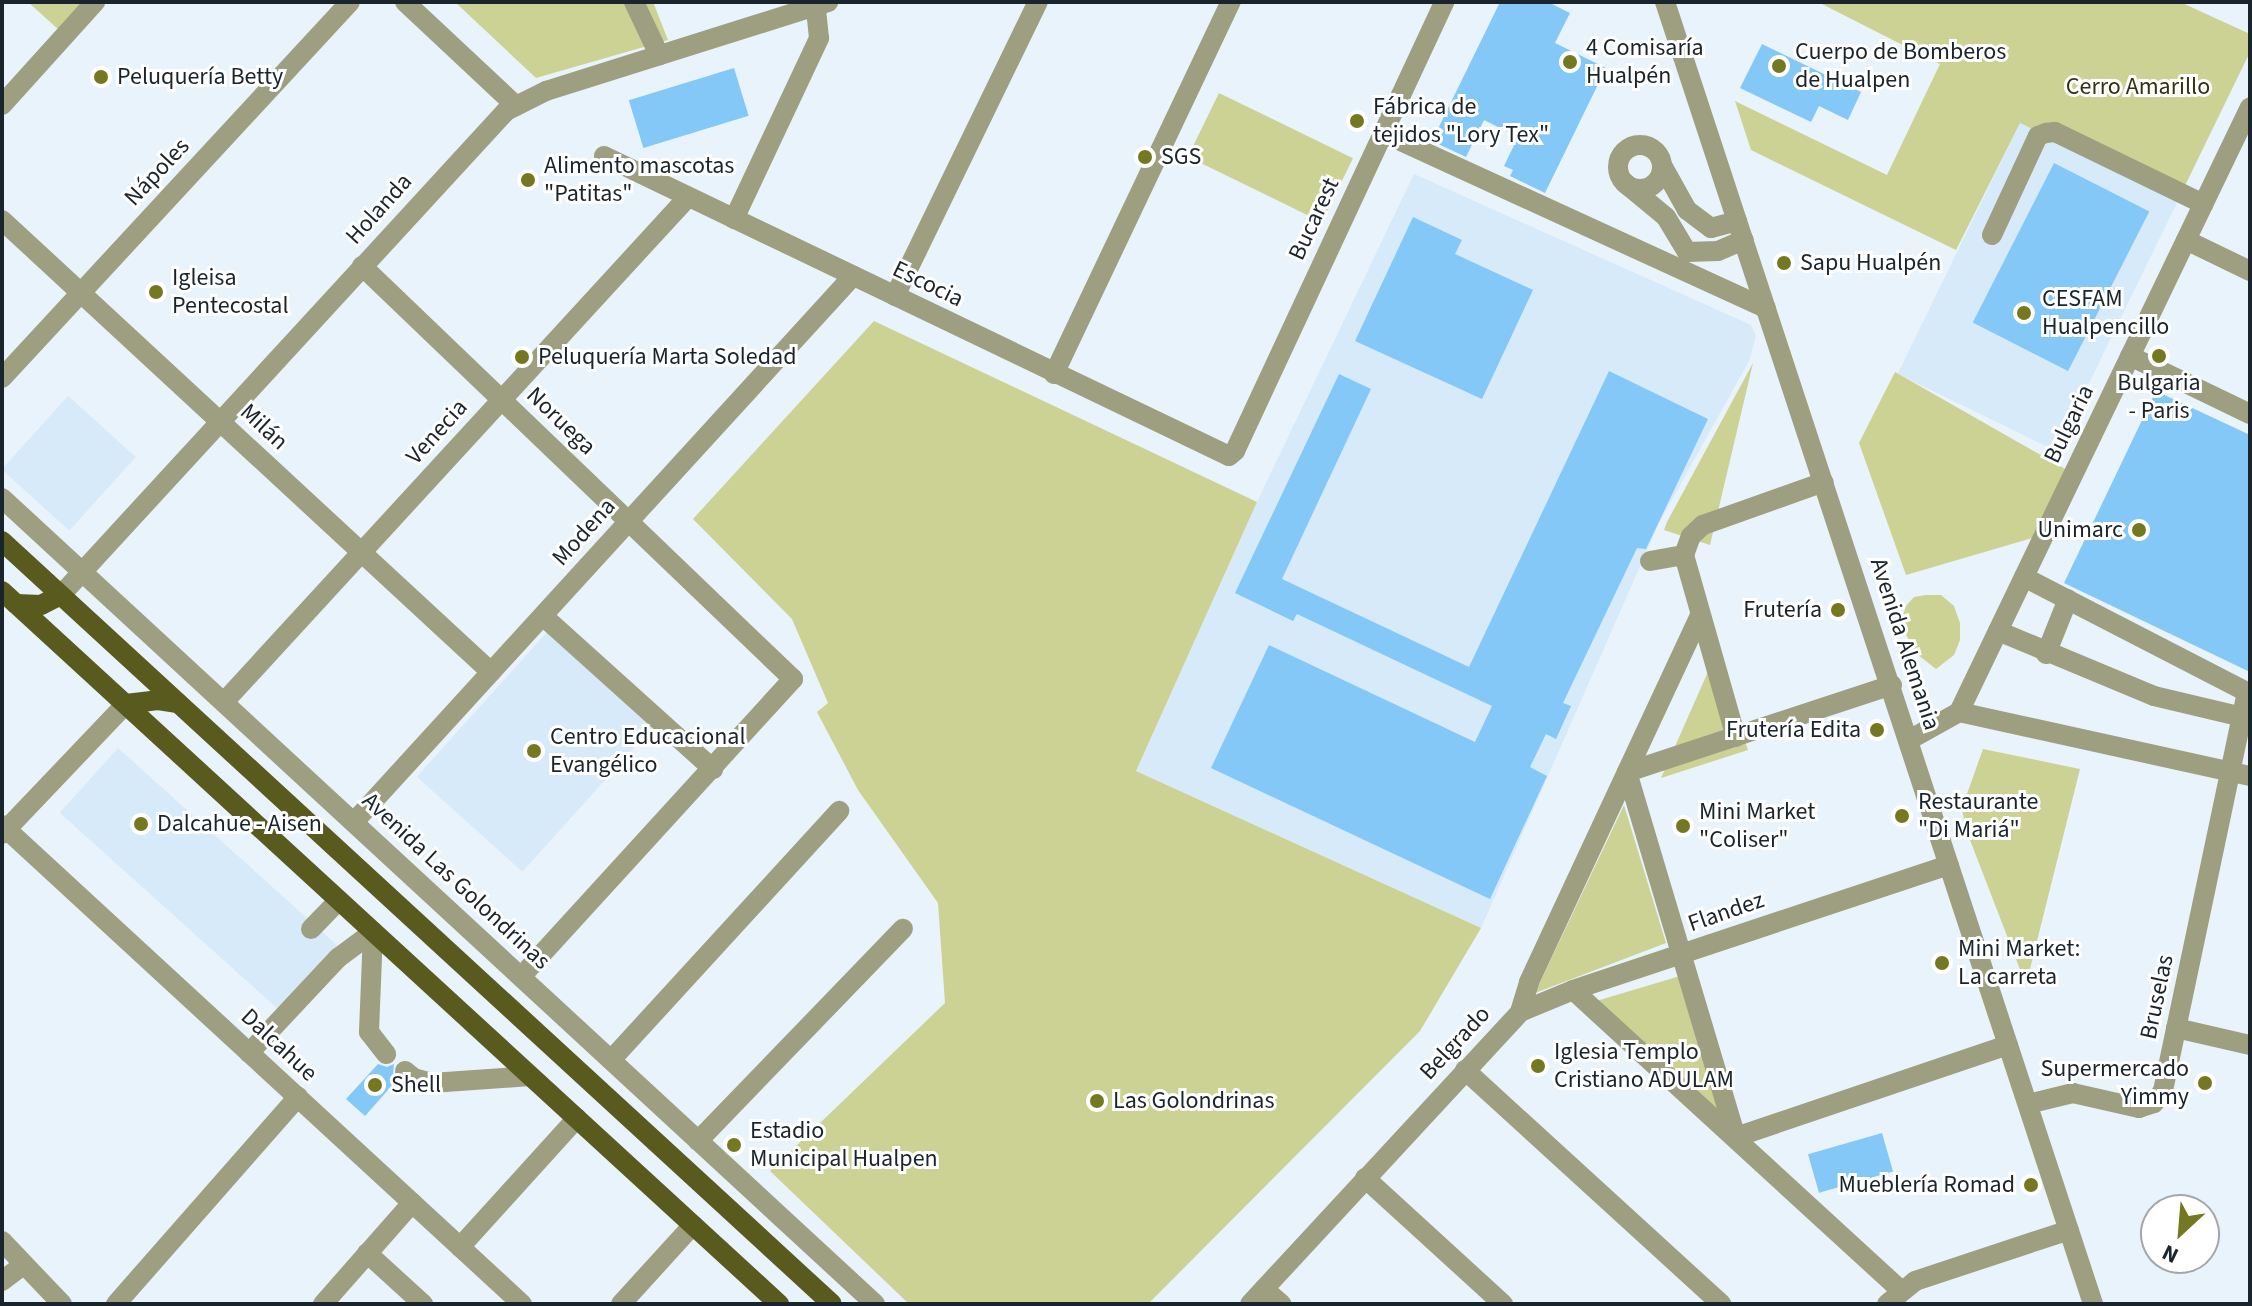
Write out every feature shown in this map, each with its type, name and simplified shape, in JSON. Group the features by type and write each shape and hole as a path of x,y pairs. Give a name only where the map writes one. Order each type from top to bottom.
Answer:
{"main road":[{"path":"2,541 832,1304"},
{"path":"9,597 41,605 61,595"},
{"path":"9,597 779,1304"},
{"path":"126,704 158,700 178,703"}],"street":[{"path":"2,105 95,2"},
{"name":"Nápoles","path":"2,378 350,2"},
{"path":"405,2 515,105"},
{"path":"634,2 659,55"},
{"path":"895,296 1038,2"},
{"path":"1054,374 1231,2"},
{"name":"Bucarest","path":"1229,456 1444,2"},
{"name":"Avenida Alemania","path":"1665,2 2093,1304"},
{"path":"734,219 817,45 821,32 819,3"},
{"name":"Holanda","path":"61,595 495,121 515,105 546,91 819,3"},
{"name":"Bulgaria","path":"1959,712 2250,107"},
{"path":"1992,235 2038,136 2046,133 2055,132 2203,204"},
{"path":"1383,133 1766,308"},
{"path":"1629,147 1651,147 1687,210 1711,228 1740,230 1718,251 1687,252 1666,217 1625,183 1618,167 1619,159 1629,147"},
{"name":"Escocia","path":"604,156 1229,456"},
{"path":"1625,183 1635,188 1650,186 1660,176 1662,165"},
{"name":"Venecia","path":"224,702 688,197"},
{"name":"Milán","path":"2,220 491,672"},
{"path":"2186,240 2250,271"},
{"name":"Noruega","path":"362,266 793,679 713,769"},
{"name":"Modena","path":"354,822 853,276"},
{"path":"2130,356 2250,414"},
{"path":"1736,737 1684,555 1691,536 1703,525 1824,482"},
{"name":"Avenida Las Golondrinas","path":"2,498 875,1304"},
{"path":"1650,561 1684,555"},
{"path":"1998,631 2046,654 2154,696 2243,717 2247,692 2024,577"},
{"path":"2046,654 2068,599"},
{"name":"Belgrado","path":"1257,1296 1520,1012 1529,982 1700,615"},
{"path":"521,977 713,769 543,616"},
{"path":"1736,1137 1627,772 1892,685"},
{"path":"4,829 104,722 126,704"},
{"path":"1909,740 1959,712 2241,774"},
{"name":"Bruselas","path":"2028,1104 2073,1093 2132,1107 2154,1103 2163,1091 2176,1028 2241,774 2243,717"},
{"path":"611,1060 839,811"},
{"name":"Dalcahue","path":"4,829 522,1304"},
{"name":"Flandez","path":"1520,1012 1573,990 1949,865"},
{"path":"311,929 339,900"},
{"path":"698,1141 903,929"},
{"path":"249,1053 338,958 373,932"},
{"path":"373,932 369,1032 386,1054"},
{"path":"1573,990 1736,1137 1894,1297 1915,1281 2069,1230"},
{"path":"2176,1028 2250,1045"},
{"path":"1736,1137 2008,1045"},
{"path":"1465,1070 1721,1304"},
{"path":"405,1071 414,1078 431,1083 530,1076"},
{"path":"116,1304 298,1097"},
{"path":"460,1247 577,1118"},
{"path":"1365,1178 1503,1304"},
{"path":"323,1304 412,1203"},
{"path":"621,1304 693,1225"},
{"path":"2,1241 62,1304"},
{"path":"367,1253 423,1304"},
{"path":"2,1281 23,1265"},
{"path":"1257,1296 1281,1304"}],"shaded area":[{"name":"CESFAM Hualpencillo","path":"2020,123 2178,200 2056,451 1898,374"},
{"path":"1414,174 1751,325 1756,336 1749,361 1659,523 1481,928 1136,771 1257,502"},
{"path":"68,396 136,457 69,530 2,470"},
{"name":"Centro Educacional Evangélico","path":"548,631 654,726 522,872 417,777"},
{"path":"118,748 337,945 279,1010 60,813"}],"green space":[{"path":"28,2 85,2 59,30"},
{"path":"455,2 653,2 668,40 536,78"},
{"name":"Cerro Amarillo","path":"1818,2 2180,2 2250,34 2250,52 2178,200 2020,123 1956,250 1751,150 1735,101 1887,175 1940,64"},
{"path":"1219,93 1353,158 1322,222 1188,157"},
{"path":"874,321 1257,502 1136,771 1481,928 1420,1031 1148,1304 909,1304 770,1171 945,1003 938,903 858,790 817,712 828,703 792,619 693,519"},
{"path":"1753,363 1710,545 1664,530 1667,522"},
{"path":"1895,372 2074,474 2046,534 1906,575 1859,443"},
{"path":"1941,595 1954,606 1960,623 1960,640 1954,655 1936,669 1913,651 1901,621 1906,606 1914,597"},
{"path":"1715,656 1748,750 1661,778"},
{"path":"1983,749 2080,769 2026,985 1965,827 1962,808"},
{"path":"1624,805 1666,943 1535,993"},
{"path":"1680,976 1720,1115 1593,1002"}],"building":[{"path":"1500,2 1548,2 1570,13 1555,43 1606,68 1545,193 1510,176 1513,170 1504,166 1518,137 1484,120 1466,157 1432,141"},
{"name":"Cuerpo de Bomberos de Hualpen","path":"1762,44 1861,92 1848,120 1819,106 1811,122 1740,88"},
{"path":"734,68 749,116 643,148 629,100"},
{"path":"2054,163 2149,212 2068,371 1973,322"},
{"path":"1413,217 1462,240 1455,254 1533,290 1482,399 1355,341"},
{"path":"1609,371 1708,419 1646,549 1637,548 1563,703 1571,706 1556,739 1546,734 1530,767 1547,776 1490,899 1211,768 1269,645 1475,742 1492,706 1297,614 1293,621 1235,593 1339,374 1371,389 1282,579 1469,667"},
{"path":"2156,391 2250,435 2250,672 2064,583"},
{"name":"Shell","path":"378,1064 387,1067 394,1064 396,1081 365,1116 346,1099"},
{"path":"1882,1133 1893,1171 1819,1193 1808,1154"}],"place":[{"name":"4 Comisaría Hualpén","path":"1570,62"},
{"name":"Cuerpo de Bomberos de Hualpen","path":"1779,66"},
{"name":"Peluquería Betty","path":"101,77"},
{"name":"Fábrica de tejidos \"Lory Tex\"","path":"1357,121"},
{"name":"SGS","path":"1145,157"},
{"name":"Alimento mascotas \"Patitas\"","path":"528,180"},
{"name":"Sapu Hualpén","path":"1784,263"},
{"name":"Igleisa Pentecostal","path":"156,292"},
{"name":"CESFAM Hualpencillo","path":"2024,313"},
{"name":"Bulgaria - Paris","path":"2159,356"},
{"name":"Peluquería Marta Soledad","path":"522,357"},
{"name":"Unimarc","path":"2139,530"},
{"name":"Frutería","path":"1838,610"},
{"name":"Frutería Edita","path":"1877,730"},
{"name":"Centro Educacional Evangélico","path":"534,751"},
{"name":"Restaurante \"Di Mariá\"","path":"1902,816"},
{"name":"Dalcahue - Aisen","path":"141,824"},
{"name":"Mini Market \"Coliser\"","path":"1683,826"},
{"name":"Mini Market: La carreta","path":"1942,963"},
{"name":"Iglesia Templo Cristiano ADULAM","path":"1538,1066"},
{"name":"Supermercado Yimmy","path":"2205,1083"},
{"name":"Shell","path":"375,1085"},
{"name":"Las Golondrinas","path":"1097,1101"},
{"name":"Estadio Municipal Hualpen","path":"734,1145"},
{"name":"Mueblería Romad","path":"2031,1185"}]}
